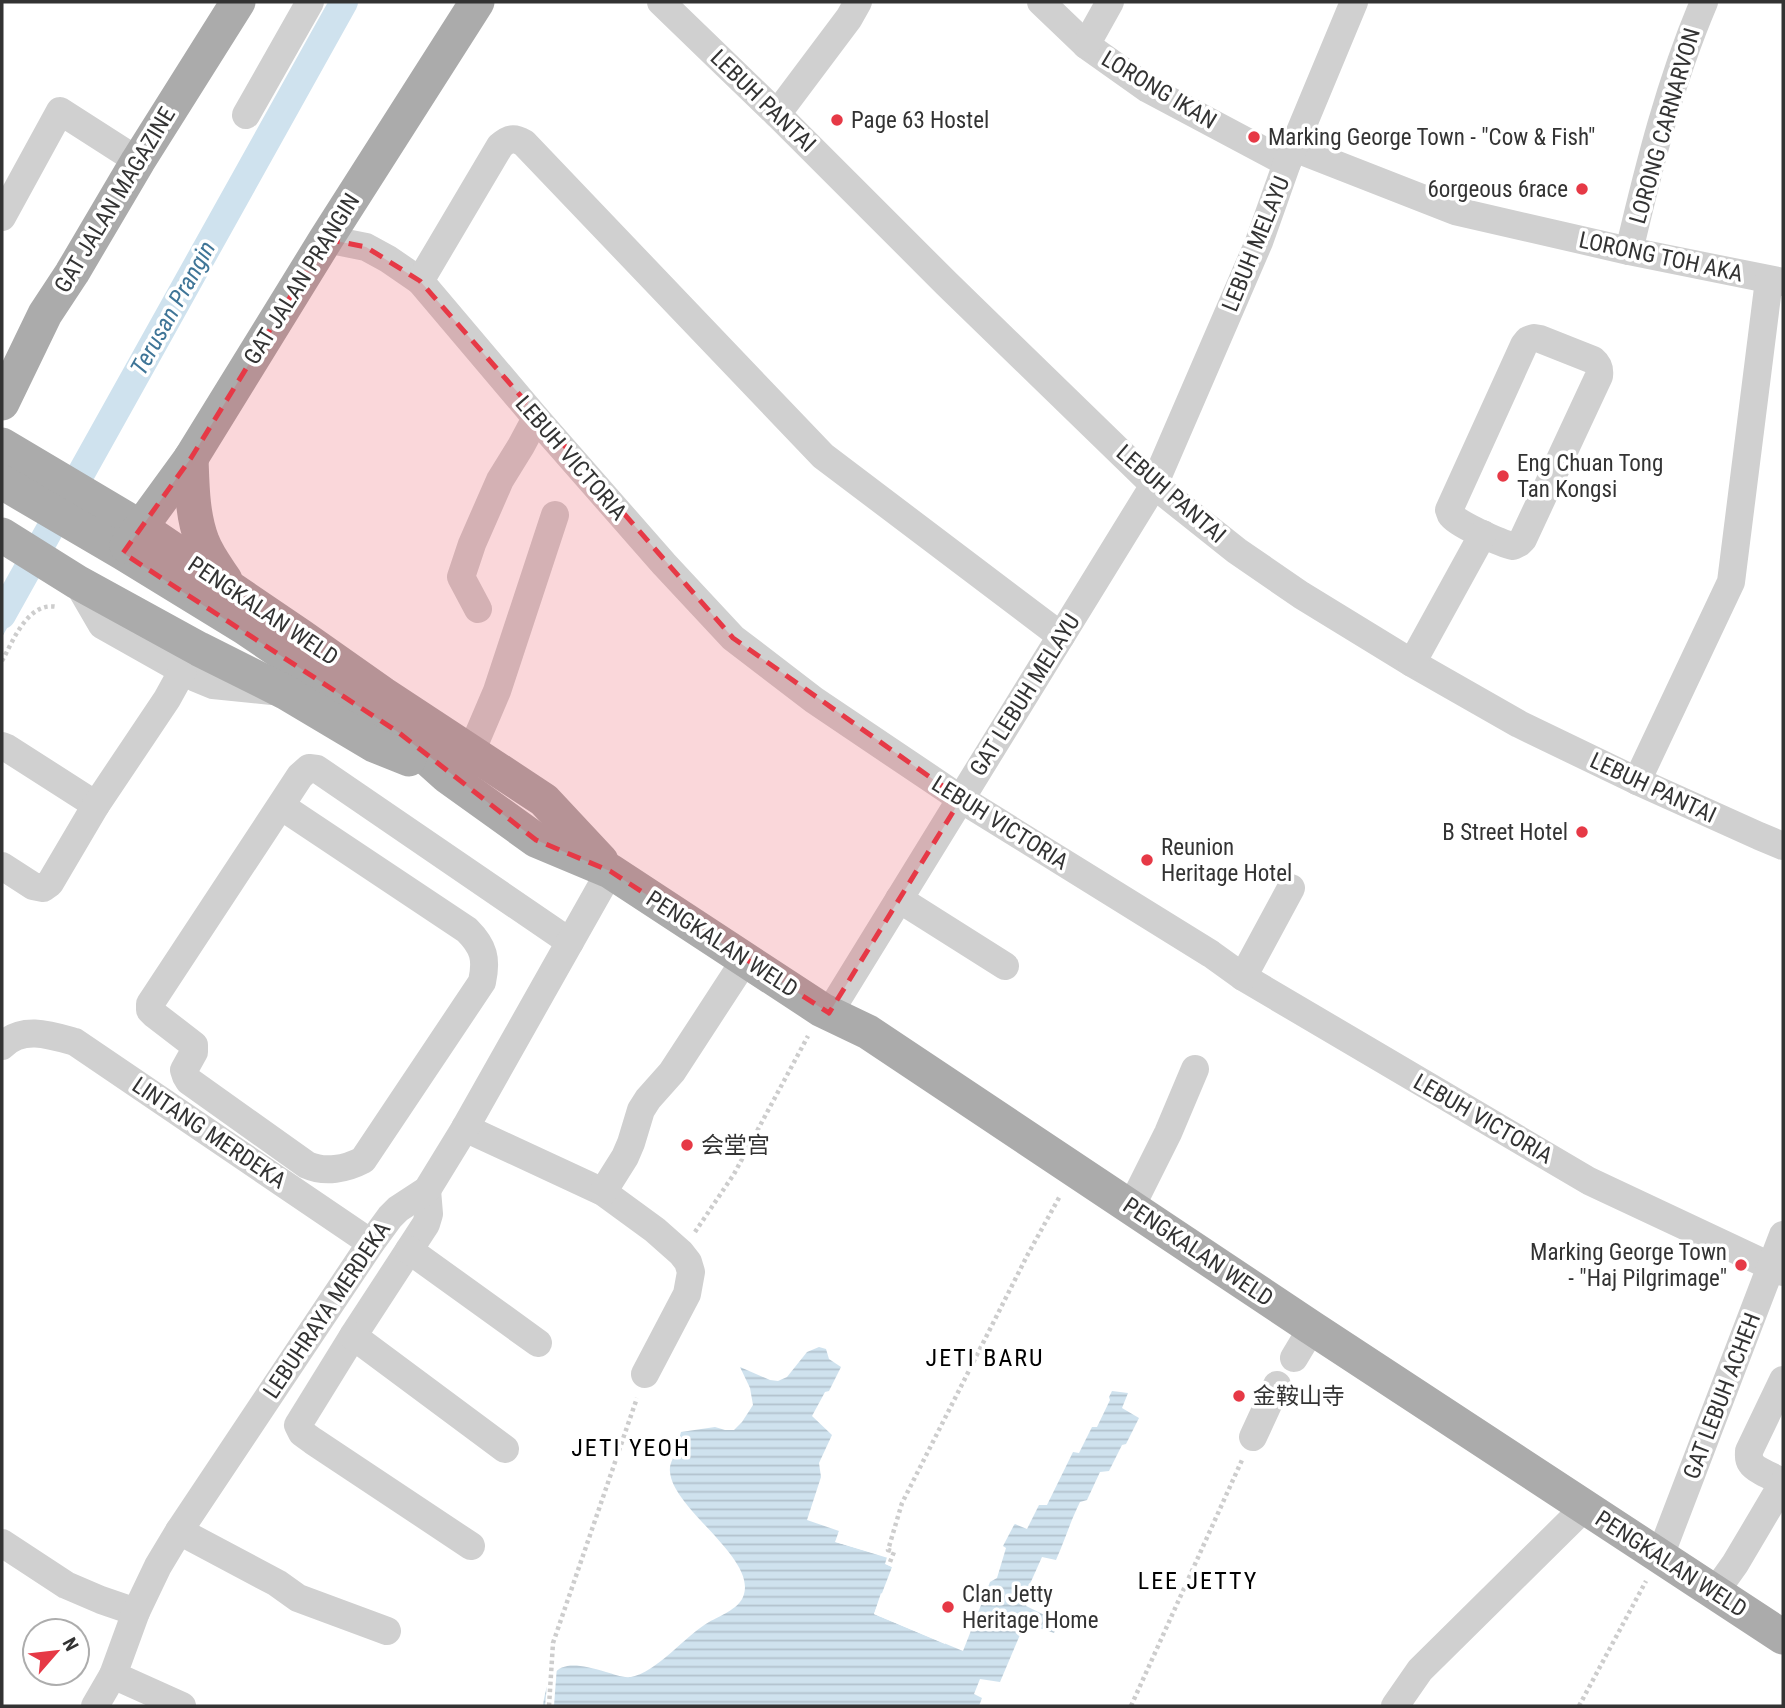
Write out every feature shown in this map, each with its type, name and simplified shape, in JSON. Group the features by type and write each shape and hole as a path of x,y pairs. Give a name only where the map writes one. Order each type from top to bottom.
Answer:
{"main road":[{"name":"GAT JALAN MAGAZINE","path":"2,403 45,314 238,2"},
{"name":"GAT JALAN PRANGIN","path":"116,531 191,458 477,2"},
{"path":"2,344 45,314"},
{"name":"PENGKALAN WELD","path":"2,445 40,486 116,531 234,592 383,694 536,840 610,871 826,1011 868,1032 1783,1637"},
{"path":"191,458 193,493 202,542 211,560 234,592"},
{"name":"PENGKALAN WELD","path":"2,482 40,486"},
{"name":"PENGKALAN WELD","path":"116,531 244,627 398,732 459,764"},
{"name":"PENGKALAN WELD","path":"5,537 74,580 285,692 374,745 459,764"}],"street":[{"path":"246,115 310,2"},
{"name":"LEBUH PANTAI","path":"661,2 1154,485 1237,551 1301,595 1519,724 1637,781 1783,846"},
{"path":"777,114 858,2"},
{"name":"LORONG IKAN","path":"1041,2 1086,45 1148,89 1291,156"},
{"path":"1086,45 1110,2"},
{"name":"LEBUH MELAYU","path":"1154,485 1259,242 1354,2"},
{"name":"LORONG CARNARVON","path":"1629,251 1648,167 1685,46 1704,2"},
{"path":"2,217 60,111 138,161"},
{"path":"420,281 500,146 507,139 516,138 524,143 822,456 1061,636"},
{"name":"LORONG TOH AKA","path":"1291,156 1455,211 1776,281 1731,582 1637,781"},
{"name":"LEBUH VICTORIA","path":"326,239 366,247 388,258 420,281 664,564 733,638 814,699 961,799 1211,954 1243,977 1589,1181 1777,1269"},
{"path":"1540,339 1593,360 1598,364 1600,376 1523,538 1513,546 1483,534 1456,520 1449,510 1524,345 1528,340 1540,339"},
{"path":"478,608 461,577 472,544 500,480 536,418"},
{"name":"GAT LEBUH MELAYU","path":"826,1011 899,899 1154,485"},
{"path":"459,764 497,691 555,515"},
{"path":"1412,663 1483,534"},
{"path":"74,580 102,625 183,670 213,685 285,692"},
{"path":"2,866 33,886 43,888 50,883 183,670"},
{"path":"2,746 96,806"},
{"path":"281,806 467,930 477,939 484,954 485,967 482,982 363,1160 327,1170 307,1165 190,1081 184,1070 194,1052 194,1045 150,1010 150,1004 300,776 309,768 317,769 570,942"},
{"name":"LEBUHRAYA MERDEKA","path":"95,1706 113,1675 136,1612 178,1531 371,1243 398,1209 427,1190 465,1128 610,871"},
{"path":"1243,977 1291,888"},
{"path":"899,899 1005,966"},
{"path":"603,1192 625,1157 641,1110 672,1072 745,960"},
{"name":"LINTANG MERDEKA","path":"2,1046 4,1042 19,1035 43,1032 75,1042 371,1243"},
{"path":"1131,1207 1168,1133 1195,1069"},
{"path":"465,1128 603,1192 655,1230 688,1262 691,1272 687,1294 645,1374"},
{"path":"427,1190 429,1214 426,1224 298,1425 302,1433 313,1441 471,1546"},
{"name":"GAT LEBUH ACHEH","path":"1660,1556 1777,1269 1783,1235"},
{"path":"409,1250 538,1343"},
{"path":"1294,1358 1312,1328"},
{"path":"353,1336 505,1449"},
{"path":"1715,1592 1735,1564 1783,1483 1750,1463 1749,1451 1783,1380"},
{"path":"1253,1437 1276,1385"},
{"path":"1395,1706 1420,1670 1585,1507"},
{"path":"178,1531 277,1583 298,1598 387,1631"},
{"path":"2,1543 66,1585 136,1612"},
{"path":"113,1675 182,1706"}],"path":[{"path":"2,662 31,614 49,605 96,616"},
{"path":"681,1253 734,1174 826,1011"},
{"path":"890,1562 894,1552 888,1550 902,1503 1028,1254 1075,1171"},
{"path":"549,1706 553,1643 645,1374"},
{"path":"1130,1706 1253,1437"},
{"path":"1579,1706 1660,1556"}],"highlighted area":[{"path":"326,239 366,247 420,281 733,638 961,799 829,1013 610,871 536,840 398,732 123,553 191,458"}],"water":[{"path":"14,573 32,584 2,637 2,594"},
{"path":"819,1347 826,1349 829,1359 841,1367 812,1416 832,1435 819,1463 821,1477 807,1520 839,1531 836,1542 888,1558 886,1564 892,1567 874,1614 963,1651 990,1582 997,1578 1006,1548 1003,1546 1014,1525 1027,1529 1039,1505 1047,1505 1073,1452 1079,1453 1092,1427 1097,1427 1112,1391 1128,1393 1122,1408 1139,1418 1126,1444 1122,1445 1109,1471 1100,1472 1087,1500 1080,1502 1056,1560 1042,1557 1029,1586 1032,1592 1026,1606 1059,1622 1054,1633 1025,1623 1000,1682 980,1679 974,1694 982,1698 979,1706 543,1706 550,1680 555,1672 562,1668 580,1666 624,1677 641,1674 700,1628 741,1601 745,1582 739,1567 675,1487 670,1472 671,1464 681,1432 715,1427 734,1430 742,1422 753,1405 750,1388 740,1367 778,1381 787,1377 807,1352"}],"pier":[{"path":"839,1531 842,1532 840,1539 890,1555 892,1567 885,1564 887,1557 835,1542"},
{"path":"881,1593 884,1595 878,1612 946,1640 945,1644 874,1614"},
{"path":"557,1666 554,1706 545,1706 548,1674"}],"waterway":[{"name":"Terusan Prangin","path":"2,615 344,2"}],"place":[{"name":"Page 63 Hostel","path":"837,120"},
{"name":"Marking George Town - \"Cow & Fish\"","path":"1254,137"},
{"name":"6orgeous 6race","path":"1582,189"},
{"name":"Eng Chuan Tong Tan Kongsi","path":"1503,476"},
{"name":"B Street Hotel","path":"1582,832"},
{"name":"Reunion Heritage Hotel","path":"1147,860"},
{"name":"会堂宫","path":"687,1145"},
{"name":"Marking George Town - \"Haj Pilgrimage\"","path":"1741,1265"},
{"name":"金鞍山寺","path":"1239,1396"},
{"name":"Clan Jetty Heritage Home","path":"948,1607"}],"district":[{"name":"JETI BARU","path":"985,1358"},
{"name":"JETI YEOH","path":"631,1448"},
{"name":"LEE JETTY","path":"1198,1581"}]}
